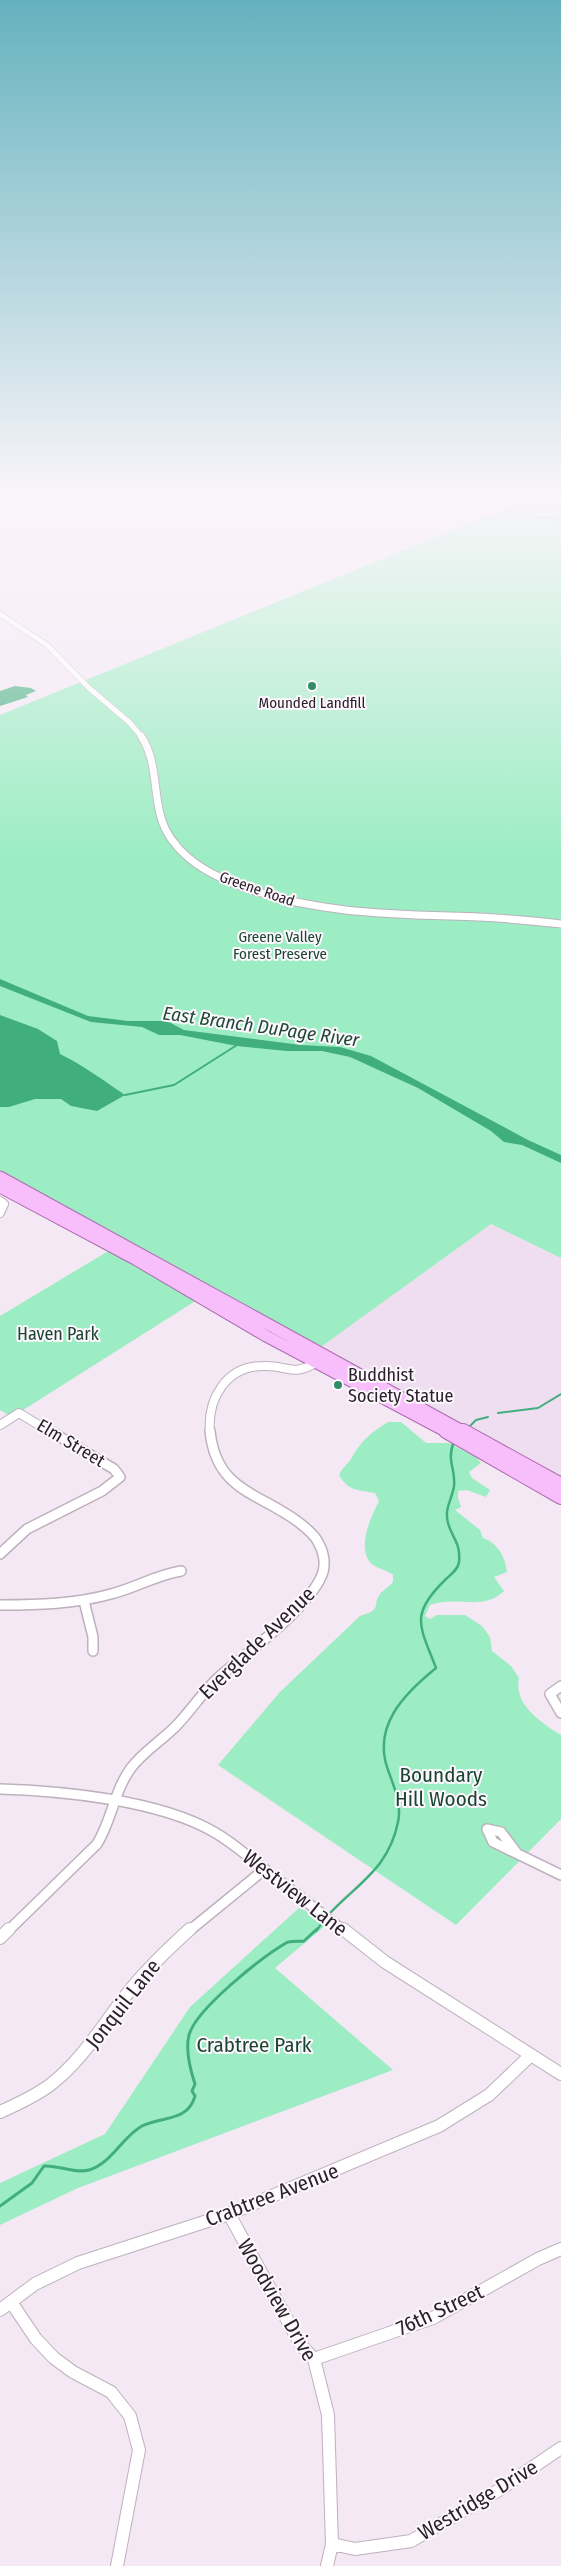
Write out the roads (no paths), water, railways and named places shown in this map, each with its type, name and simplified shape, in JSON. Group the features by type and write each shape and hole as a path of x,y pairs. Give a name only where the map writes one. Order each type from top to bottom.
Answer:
{"main road":[{"path":"1,1185 321,1360 561,1497"},
{"path":"321,1360 561,1485"}],"street":[{"name":"Greene Road","path":"6,618 49,646 139,734 150,754 166,830 186,856 215,875 274,898 336,911 391,916 500,917 561,924"},
{"path":"0,1201 4,1204 1,1211"},
{"name":"Everglade Avenue","path":"0,1938 97,1844 106,1831 125,1777 136,1762 176,1726 206,1688 312,1593 321,1580 325,1558 315,1537 303,1526 231,1481 212,1453 209,1419 211,1402 216,1393 236,1373 263,1365 299,1371 321,1360"},
{"name":"Elm Street","path":"0,1426 19,1413 114,1469 120,1477 113,1485 100,1493 32,1525 17,1536 0,1554"},
{"path":"0,1605 84,1601 126,1590 166,1572 181,1571"},
{"path":"84,1601 93,1637 93,1651"},
{"path":"561,1686 550,1694 561,1713"},
{"name":"Westview Lane","path":"0,1789 50,1791 116,1802 172,1813 202,1824 227,1840 385,1962 561,2074"},
{"path":"516,1852 561,1875"},
{"name":"Jonquil Lane","path":"0,2112 26,2100 67,2072 88,2049 117,2005 151,1965 265,1869"},
{"name":"Crabtree Avenue","path":"0,2310 35,2284 78,2263 229,2214 298,2187 452,2119 489,2095 531,2055"},
{"name":"Woodview Drive","path":"229,2214 301,2345 314,2359 328,2415 332,2544 327,2566"},
{"name":"76th Street","path":"314,2359 434,2318 538,2259 561,2249"},
{"path":"11,2302 45,2350 62,2365 111,2392 130,2416 139,2450 117,2566"},
{"name":"Westridge Drive","path":"332,2544 355,2549 411,2541 499,2490 561,2448"}],"waterway":[{"path":"125,1095 174,1085 237,1045"},
{"path":"498,1413 538,1408 561,1394"},
{"path":"468,1428 476,1420 488,1417"},
{"path":"331,1912 372,1873 388,1851 394,1838 399,1809 384,1754 384,1739 394,1712 413,1689 436,1668 422,1631 421,1621 426,1603 455,1570 459,1562 459,1550 447,1518 454,1486 451,1460 454,1441"},
{"path":"316,1931 323,1922"},
{"path":"0,2206 32,2183 44,2166 78,2171 97,2167 142,2126 173,2117 187,2110 195,2096 192,2091 195,2084 188,2054 189,2035 194,2024 216,1998 247,1971 288,1942 304,1941 317,1929"}],"place":[{"name":"Mounded Landfill","path":"312,686"},
{"name":"Buddhist Society Statue","path":"338,1385"}],"park label":[{"name":"Greene Valley Forest Preserve","path":"280,946"},
{"name":"Haven Park","path":"58,1334"},
{"name":"Boundary Hill Woods","path":"441,1787"},
{"name":"Crabtree Park","path":"254,2045"}],"water label":[{"name":"East Branch DuPage River","path":"261,1026"}]}
